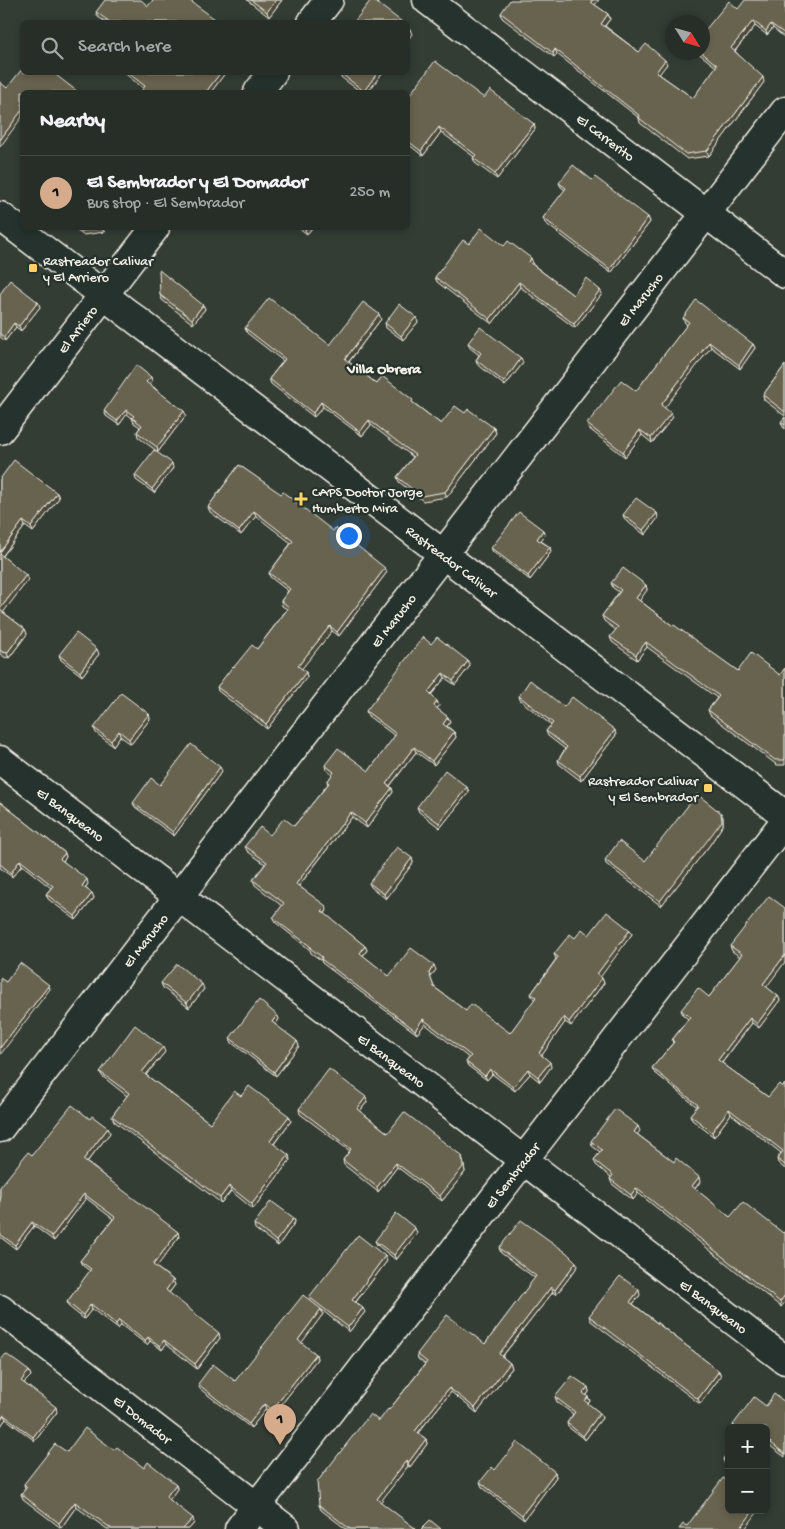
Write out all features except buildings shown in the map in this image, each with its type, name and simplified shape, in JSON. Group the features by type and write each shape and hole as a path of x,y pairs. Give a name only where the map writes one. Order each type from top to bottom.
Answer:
{"street":[{"path":"314,20 329,0"},
{"name":"El Carrerito","path":"427,0 785,274"},
{"path":"260,90 272,75"},
{"name":"El Marucho","path":"0,1128 785,111"},
{"name":"Rastreador Calivar","path":"0,216 785,815"},
{"name":"El Arriero","path":"0,430 153,230"},
{"name":"El Banqueano","path":"0,760 785,1360"},
{"name":"El Sembrador","path":"239,1529 785,821"},
{"name":"El Domador","path":"0,1309 286,1529"}],"place":[{"name":"Rastreador Calivar y El Arriero","path":"33,268"},
{"name":"CAPS Doctor Jorge Humberto Mira","path":"301,499"},
{"name":"Rastreador Calivar y El Sembrador","path":"708,788"},
{"name":"El Sembrador y El Domador","path":"280,1445"}],"district":[{"name":"Villa Obrera","path":"384,368"}]}
